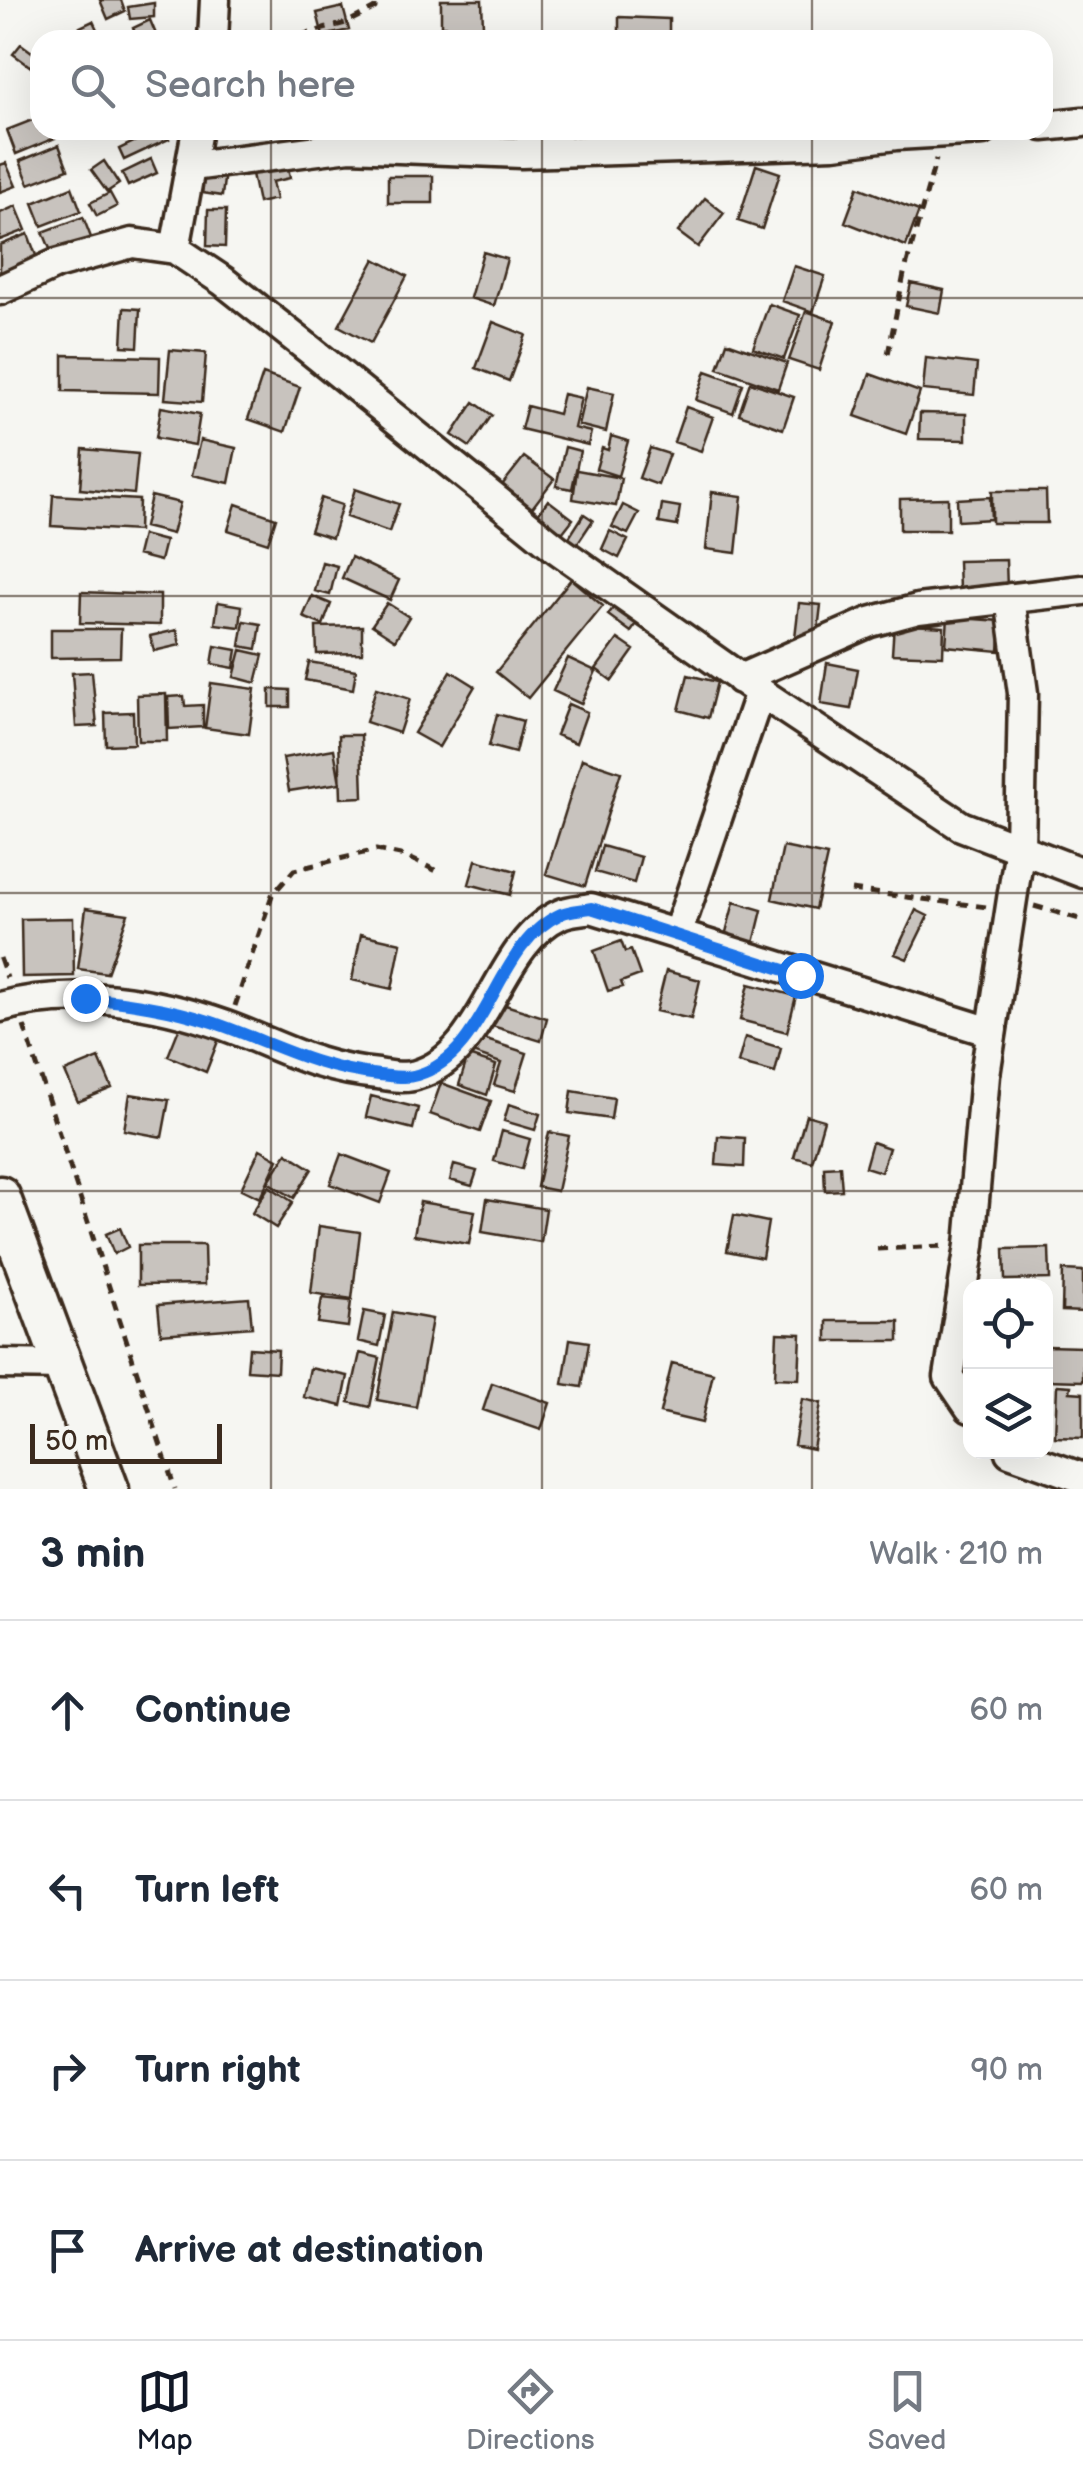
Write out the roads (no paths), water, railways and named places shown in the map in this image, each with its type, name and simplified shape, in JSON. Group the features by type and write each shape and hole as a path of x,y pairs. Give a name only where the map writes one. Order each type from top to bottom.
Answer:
{"main road":[{"path":"0,1196 109,1489"}],"street":[{"path":"214,30 215,0"},
{"path":"1053,125 1083,122"},
{"path":"175,249 196,140"},
{"path":"192,166 350,146 521,153 863,140"},
{"path":"0,290 56,264 132,243 175,249 310,349 556,550 750,686 961,826 1083,873"},
{"path":"677,935 750,686 870,622 918,608 1083,590"},
{"path":"963,1398 949,1378 970,1245 991,1032 1020,846 1023,693 1010,598"},
{"path":"8,1005 85,998 140,1002 225,1026 324,1066 414,1076 438,1066 464,1040 522,946 537,930 564,912 591,908 991,1032"},
{"path":"0,1364 64,1365"},
{"path":"1030,1459 1083,1478"}]}
